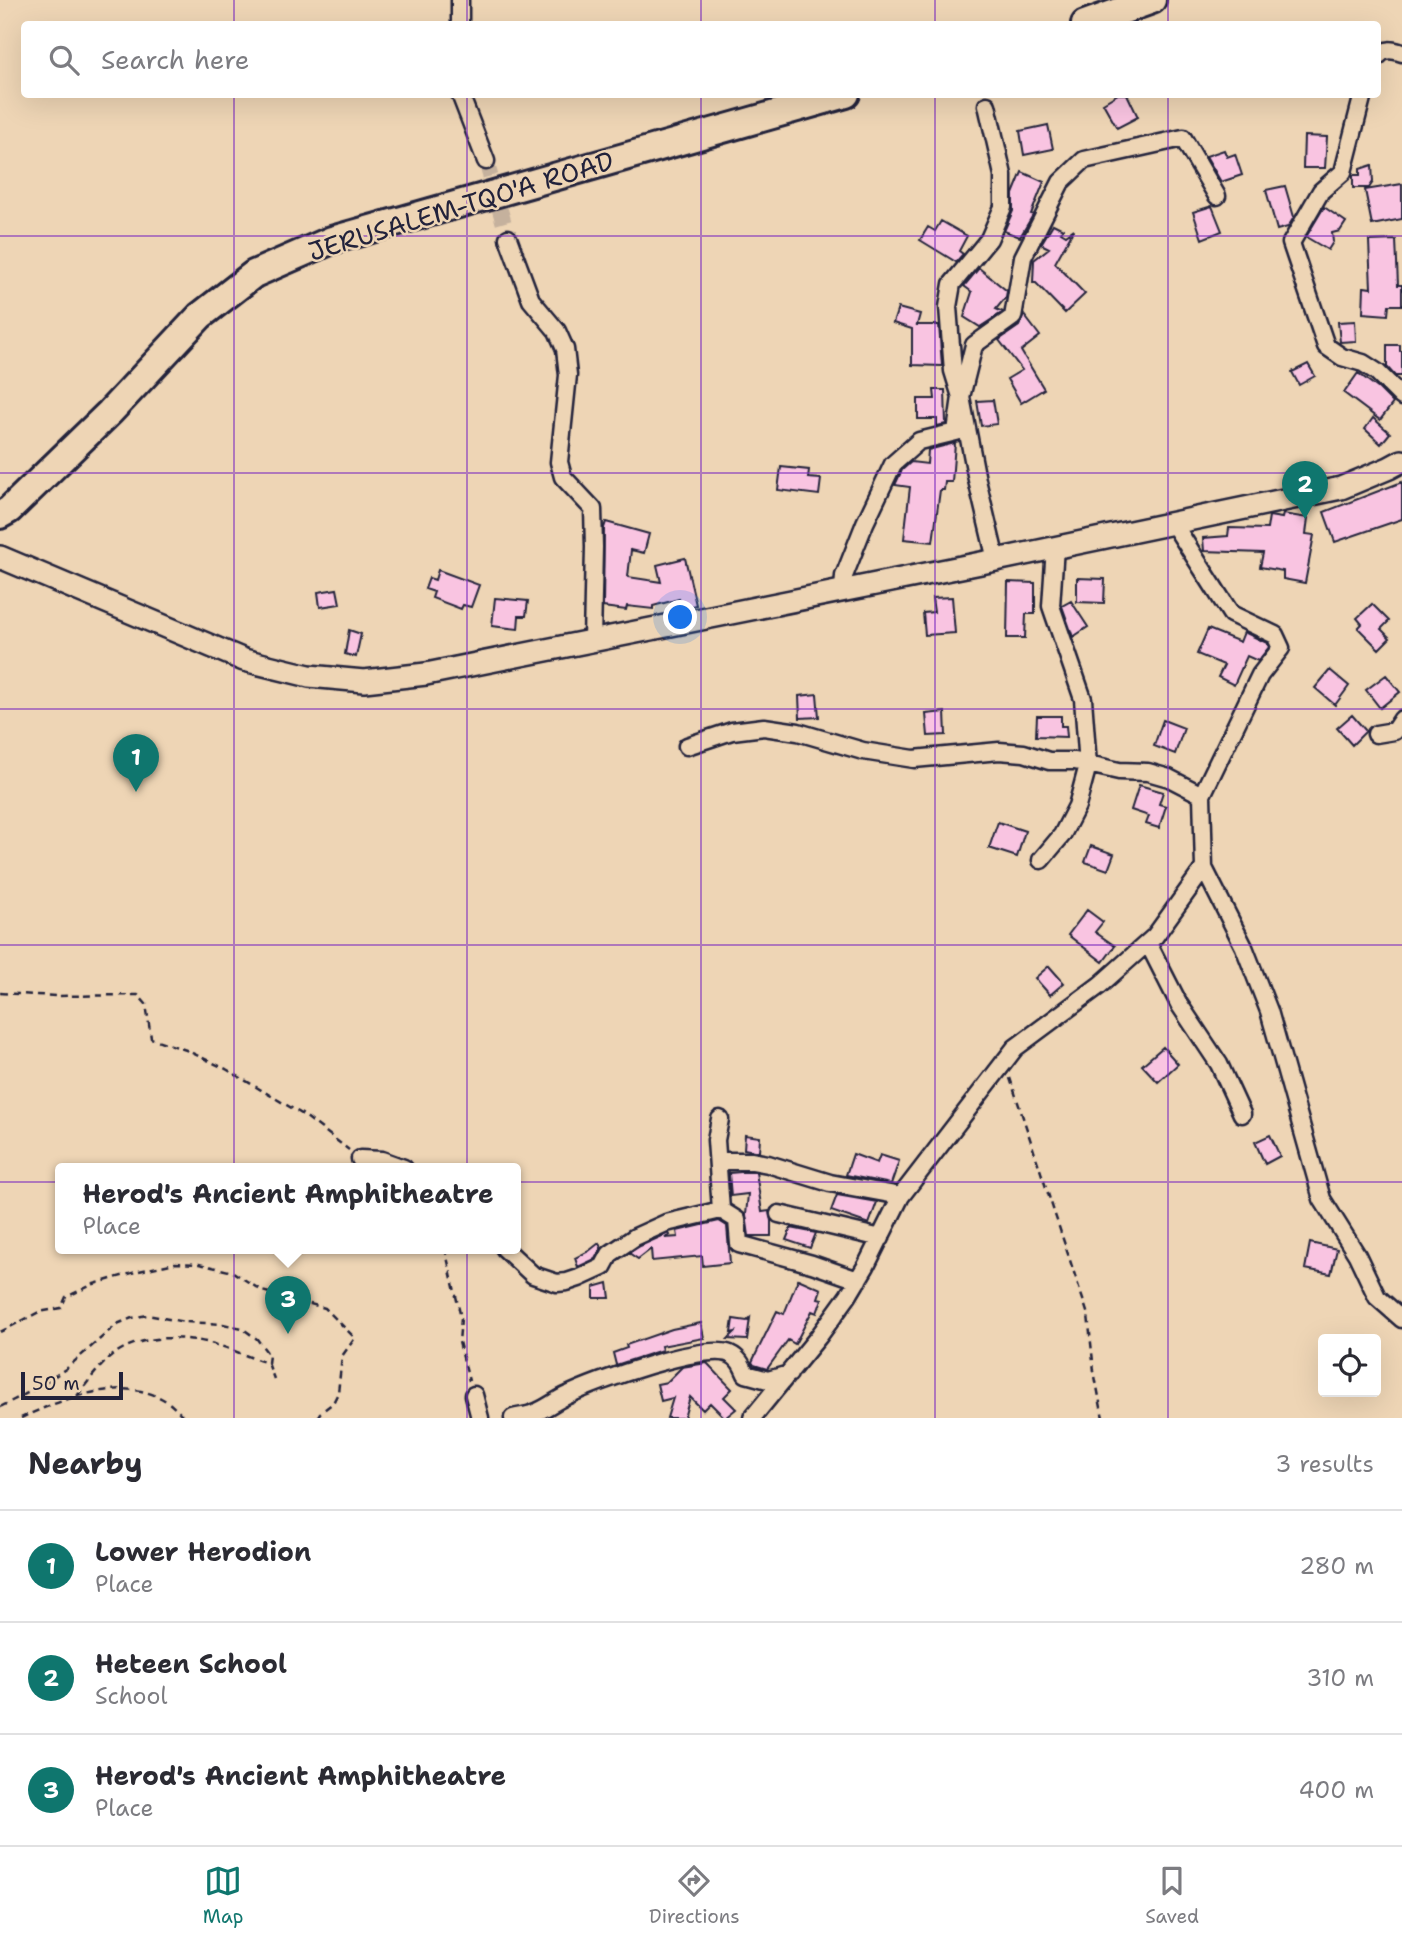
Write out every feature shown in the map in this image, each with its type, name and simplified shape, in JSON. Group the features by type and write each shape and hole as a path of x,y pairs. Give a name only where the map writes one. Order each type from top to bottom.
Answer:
{"main road":[{"path":"1093,21 1152,0"},
{"name":"JERUSALEM-TQO'A ROAD","path":"0,515 9,510 110,412 200,316 254,274 332,240 832,98"}],"street":[{"path":"460,0 460,21"},
{"path":"1381,52 1391,49 1402,53"},
{"path":"462,98 486,161"},
{"path":"1362,98 1343,172 1321,191 1292,243 1326,346 1342,357 1363,363 1377,372 1402,397"},
{"path":"987,105 1003,175 1003,207 989,239 952,284 948,307 953,371 996,559"},
{"path":"843,590 844,576 865,523 893,464 919,441 956,432 961,397 974,345 1013,317 1023,257 1061,182 1084,160 1183,138 1217,196"},
{"path":"508,238 531,300 557,331 565,349 568,375 559,462 563,477 593,509 592,641"},
{"path":"0,557 244,660 309,676 363,681 426,674 1341,488 1402,461"},
{"path":"1173,523 1231,614 1275,635 1281,648 1260,675 1202,795 1204,868 1244,947 1269,1011 1322,1199 1357,1255 1377,1297 1402,1318"},
{"path":"1041,860 1062,835 1077,806 1088,765 1083,699 1051,606 1055,547"},
{"path":"1376,734 1394,731 1402,719"},
{"path":"687,746 732,731 764,727 798,732 863,751 914,759 999,751 1024,753 1049,761 1075,761 1119,771 1148,772 1169,778 1202,795"},
{"path":"752,1418 819,1336 858,1280 901,1196 1015,1048 1100,985 1156,936 1204,868"},
{"path":"1148,943 1179,1004 1219,1064 1242,1114"},
{"path":"720,1119 716,1140 721,1210"},
{"path":"360,1159 390,1163"},
{"path":"718,1161 768,1164 830,1183 901,1196"},
{"path":"510,1254 533,1275 557,1283 567,1282 603,1267 610,1254 635,1237 666,1223 721,1210 737,1220 739,1244 858,1280"},
{"path":"779,1214 881,1238"},
{"path":"513,1418 535,1413 589,1385 688,1355 727,1352 739,1360 746,1374 768,1380 789,1374"},
{"path":"474,1395 480,1418"}],"path":[{"path":"0,993 55,996 138,995 146,1004 151,1038 186,1050 226,1069 305,1116 360,1159"},
{"path":"1004,1062 1088,1315 1094,1371 1103,1418"},
{"path":"445,1254 461,1318 459,1342 474,1395"},
{"path":"0,1332 39,1312 61,1307 66,1297 94,1284 139,1271 175,1264 199,1264 233,1272 262,1291 325,1308 355,1338 342,1356 338,1393 333,1403 317,1418"},
{"path":"0,1407 35,1390 67,1368 117,1324 147,1315 243,1328 257,1339 269,1355 268,1363 274,1379"},
{"path":"77,1396 110,1356 125,1346 147,1340 197,1340 268,1363"},
{"path":"21,1418 77,1396 109,1390 149,1394 168,1402 185,1418"}],"building":[{"path":"1111,98 1129,98 1138,117 1117,128 1103,103"},
{"path":"1048,125 1053,149 1024,155 1020,131"},
{"path":"1304,136 1327,137 1325,168 1303,168"},
{"path":"1224,150 1227,157 1235,154 1242,175 1221,182 1206,156"},
{"path":"1372,165 1373,182 1369,188 1353,188 1353,175 1360,175 1360,169"},
{"path":"1022,172 1044,182 1031,214 1033,215 1020,237 1004,231 1013,211 1013,194"},
{"path":"1402,184 1402,219 1372,225 1365,190"},
{"path":"1285,186 1294,217 1288,227 1277,230 1266,190"},
{"path":"1212,206 1222,231 1202,239 1193,212"},
{"path":"1324,207 1346,222 1340,231 1332,233 1333,242 1328,250 1306,237"},
{"path":"941,221 967,236 959,251 963,254 956,262 920,240 928,227 935,231"},
{"path":"1053,224 1063,229 1061,232 1066,235 1074,229 1055,263 1085,294 1065,313 1033,283 1034,260 1049,248 1041,244"},
{"path":"1396,240 1398,285 1402,285 1402,305 1389,305 1388,315 1363,313 1364,287 1371,288 1369,241"},
{"path":"979,268 1007,291 1006,297 996,309 1003,312 980,327 964,317 972,292 964,286"},
{"path":"898,308 920,314 917,325 939,325 942,366 912,365 912,329 893,323"},
{"path":"1024,315 1040,336 1021,351 1044,389 1021,403 1007,379 1022,370 999,340 1019,326"},
{"path":"1355,321 1356,341 1340,342 1338,322"},
{"path":"1387,345 1400,345 1402,376 1395,376 1387,367"},
{"path":"1308,364 1315,376 1299,385 1292,372"},
{"path":"1358,373 1393,403 1380,420 1344,393"},
{"path":"934,390 945,390 946,424 937,426 937,419 918,419 918,399 935,399"},
{"path":"993,400 997,424 981,426 977,401"},
{"path":"1373,418 1390,433 1381,444 1365,429"},
{"path":"955,443 952,482 945,482 944,490 940,490 933,542 904,539 910,487 895,485 902,470 911,462 927,464 928,450"},
{"path":"781,467 809,470 808,478 821,479 819,495 778,490"},
{"path":"1402,482 1402,519 1335,542 1324,512"},
{"path":"1283,514 1308,518 1306,534 1314,535 1305,583 1283,579 1283,571 1260,567 1263,553 1204,551 1203,538 1228,536 1229,528 1267,529 1269,516 1282,518"},
{"path":"606,522 649,534 644,553 631,550 628,577 661,582 657,565 685,558 696,605 682,608 679,599 653,606 653,609 603,607"},
{"path":"438,570 479,585 471,607 463,605 461,609 432,598 434,592 425,589 429,578 435,580"},
{"path":"1077,578 1105,579 1104,603 1077,602"},
{"path":"1008,582 1035,583 1035,614 1026,614 1025,638 1007,638"},
{"path":"337,589 340,604 320,607 318,592"},
{"path":"952,597 955,633 925,635 923,613 934,612 932,598"},
{"path":"495,598 528,601 526,616 519,616 518,629 492,626"},
{"path":"1071,601 1088,627 1073,637 1062,606"},
{"path":"1372,604 1389,621 1381,629 1390,638 1379,649 1358,628 1362,624 1357,618"},
{"path":"1208,629 1240,642 1244,632 1267,643 1269,647 1258,661 1247,656 1234,685 1218,677 1224,665 1197,654"},
{"path":"349,630 361,634 356,657 345,654"},
{"path":"1330,670 1349,686 1335,705 1315,688"},
{"path":"1386,675 1400,692 1380,708 1366,690"},
{"path":"817,694 819,717 800,718 799,696"},
{"path":"945,712 946,735 928,736 926,714"},
{"path":"1352,715 1366,731 1352,745 1337,728"},
{"path":"1037,716 1061,716 1061,726 1066,726 1067,737 1036,736"},
{"path":"1163,720 1184,728 1175,754 1154,746"},
{"path":"1139,785 1163,792 1159,804 1166,806 1159,828 1146,824 1149,816 1131,810"},
{"path":"998,822 1025,831 1017,857 989,848"},
{"path":"1091,846 1114,854 1108,870 1085,862"},
{"path":"1087,910 1103,922 1095,932 1115,946 1103,962 1068,935"},
{"path":"1049,966 1064,983 1050,995 1035,978"},
{"path":"1163,1047 1178,1064 1158,1082 1142,1065"},
{"path":"745,1135 760,1137 759,1152 744,1149"},
{"path":"1270,1135 1280,1156 1265,1164 1255,1142"},
{"path":"853,1154 877,1163 880,1155 899,1161 891,1184 846,1175"},
{"path":"756,1172 762,1212 769,1211 771,1236 749,1236 746,1215 748,1194 731,1196 729,1173"},
{"path":"837,1195 877,1202 869,1224 831,1211"},
{"path":"719,1221 727,1226 730,1263 703,1266 702,1256 652,1261 651,1249 638,1259 629,1253 669,1233 665,1238 678,1237 677,1231"},
{"path":"791,1228 816,1233 810,1248 786,1240"},
{"path":"599,1243 601,1248 595,1259 578,1267 575,1258"},
{"path":"1310,1243 1337,1249 1331,1274 1305,1269"},
{"path":"798,1279 821,1289 818,1298 822,1299 817,1313 812,1311 795,1344 788,1340 767,1369 754,1365 752,1362 777,1311 784,1314"},
{"path":"608,1283 610,1298 594,1298 594,1287"},
{"path":"750,1318 747,1340 728,1339 735,1332 731,1333 733,1319 747,1321"},
{"path":"701,1323 704,1338 661,1346 662,1350 616,1365 613,1353 627,1348 626,1345 672,1329"},
{"path":"707,1363 732,1389 724,1397 736,1409 725,1418 710,1403 703,1410 690,1397 684,1418 667,1418 673,1398 661,1401 657,1384 667,1382 682,1367"}],"tunnel":[{"path":"486,161 508,238"}],"place":[{"name":"Heteen School","path":"1305,519"},
{"name":"Lower Herodion","path":"136,792"},
{"name":"Herod's Ancient Amphitheatre","path":"288,1334"}]}
